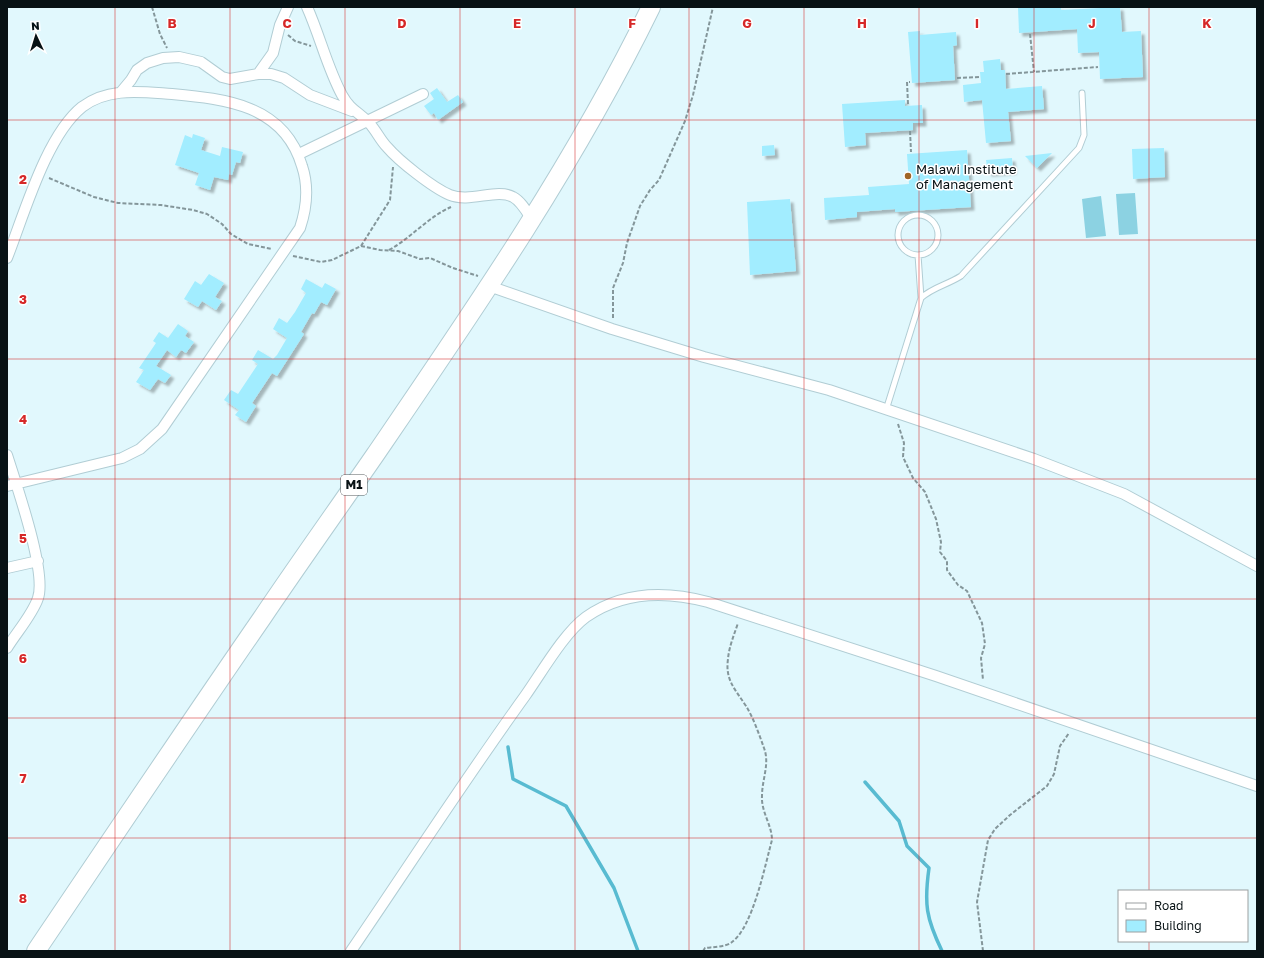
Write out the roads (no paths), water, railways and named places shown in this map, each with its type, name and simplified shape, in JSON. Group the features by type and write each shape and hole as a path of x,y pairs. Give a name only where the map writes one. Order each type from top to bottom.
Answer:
{"highway":[{"name":"M1","path":"36,951 491,283 532,220 592,120 651,7"}],"street":[{"path":"258,74 273,53 280,25 288,7"},
{"path":"307,7 312,17 322,51 342,95 353,111"},
{"path":"121,92 137,70 147,63 163,58 179,57 201,62 222,77 230,79 258,74 271,74 284,78 310,95 353,111 368,122 389,150 438,188 451,195 470,198 496,194 512,197 520,202 532,220"},
{"path":"7,258 39,174 53,142 72,117 94,100 121,92 133,91 184,95 232,102 256,110 279,126 291,138 299,154 304,173 307,200 300,228 162,429 153,439 140,449 122,458 12,485"},
{"path":"299,154 368,122 423,94"},
{"path":"491,283 612,329 704,357 821,388 1034,459 1124,494 1257,566"},
{"path":"7,455 12,485 38,561 40,586 38,598 7,648"},
{"path":"7,568 38,561"},
{"path":"351,951 517,707 572,630 586,618 618,601 654,594 690,597 741,612 936,676 984,694 1076,723 1257,786"}],"lane":[{"path":"921,298 929,290 952,282 961,276 1079,148 1084,135 1082,93"},
{"path":"918,215 930,219 935,223 939,236 934,248 930,252 918,255 910,254 904,251 898,238 900,225 911,216 918,215"},
{"path":"886,410 921,298 918,255"}],"waterway":[{"path":"508,747 513,779 566,806 614,888 638,951"},
{"path":"865,782 899,821 907,846 929,868 927,892 928,911 933,929 942,951"}],"place":[{"name":"Malawi Institute of Management","path":"908,176"}]}
